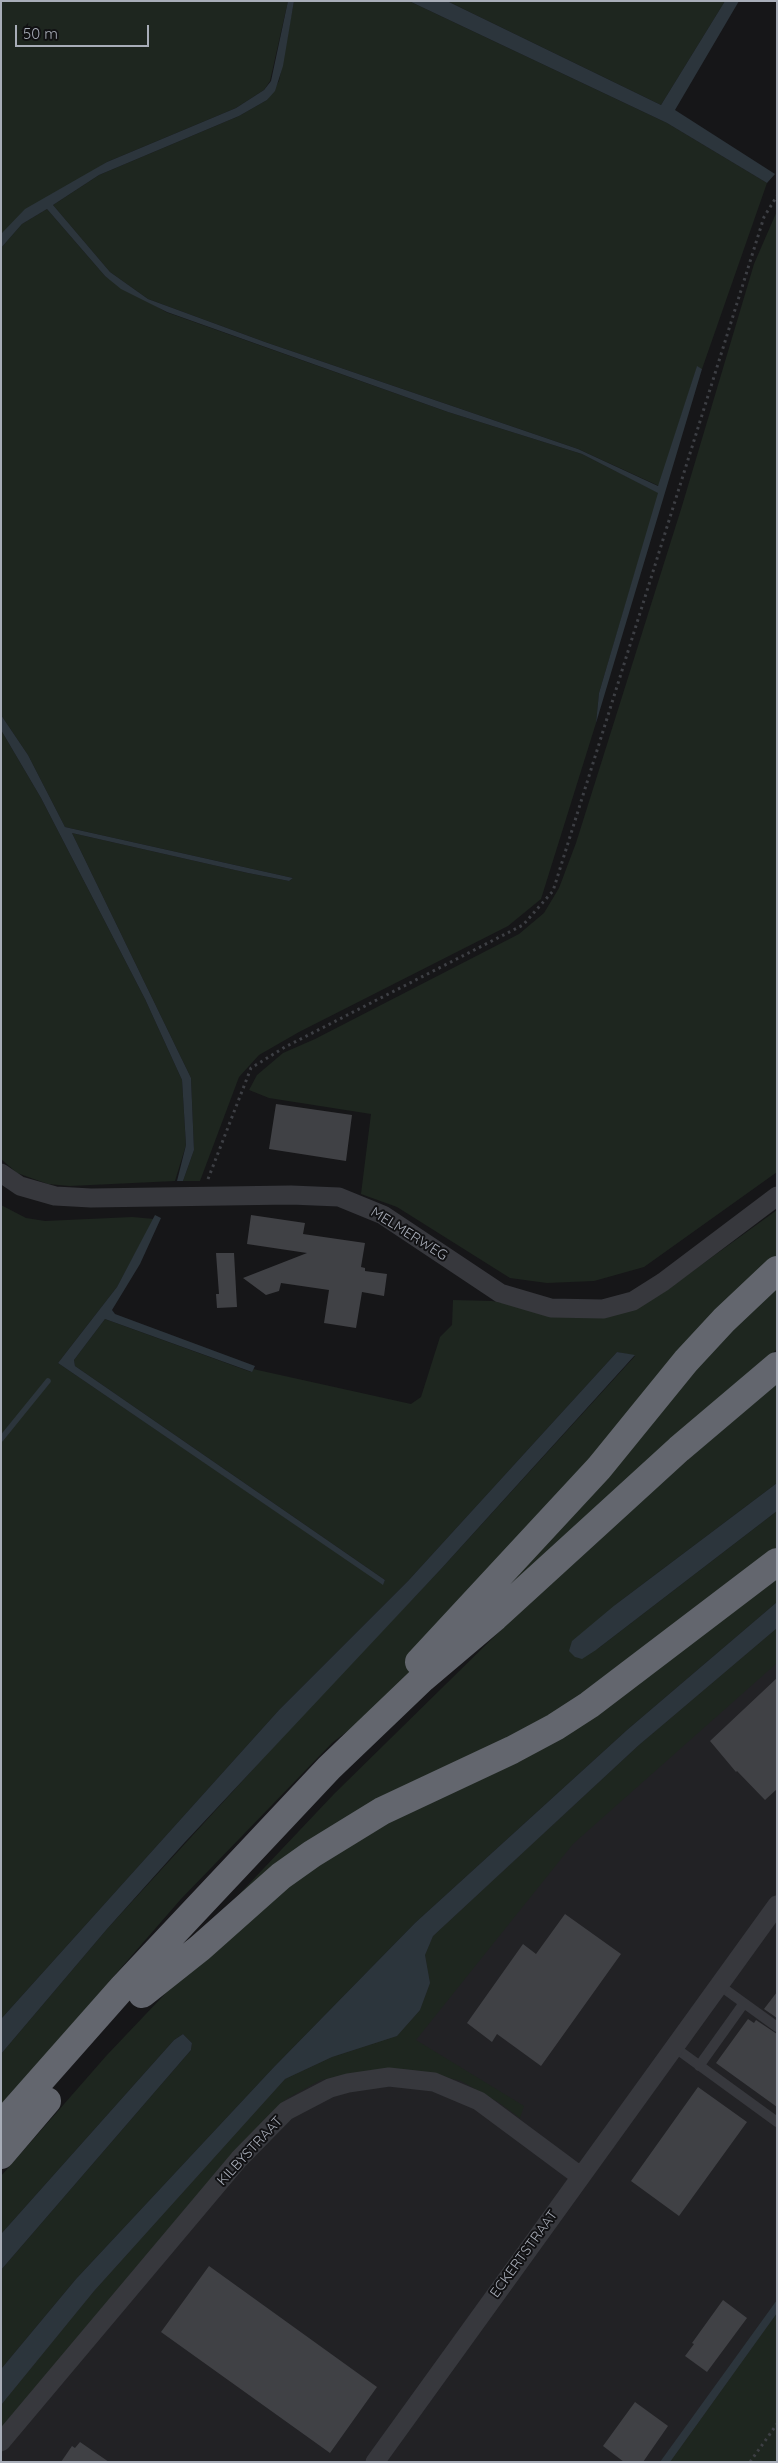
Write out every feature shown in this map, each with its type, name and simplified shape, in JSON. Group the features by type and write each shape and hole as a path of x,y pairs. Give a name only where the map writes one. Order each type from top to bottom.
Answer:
{"highway":[{"path":"329,1768 341,1744 552,1520 724,1320 777,1270"},
{"path":"1,2125 154,1953 329,1768 423,1678 495,1618 679,1449 777,1366"},
{"path":"142,1994 200,1948 262,1892 312,1854 382,1811 512,1750 555,1727 589,1705 777,1562"},
{"path":"1,2155 187,1942 307,1816 437,1685 495,1618"}],"street":[{"name":"MELMERWEG","path":"1,1173 20,1186 55,1196 91,1198 292,1195 339,1197 383,1215 500,1293 551,1308 603,1309 633,1301 663,1282 777,1196"},
{"name":"ECKERTSTRAAT","path":"375,2462 777,1905"},
{"name":"KILBYSTRAAT","path":"1,2442 239,2160 286,2112 330,2088 348,2083 388,2077 434,2082 479,2101 580,2176"}],"lane":[{"path":"719,1985 777,2027"},
{"path":"699,2066 744,2003"},
{"path":"674,2047 777,2122"}],"path":[{"path":"201,1196 251,1068 285,1047 523,925 553,891 764,217 777,196"},
{"path":"750,2462 777,2424"}],"shaded area":[{"path":"1,1 288,1 270,81 264,90 236,108 107,162 1,234"},
{"path":"288,1 294,1 283,66 275,91 267,100 239,116 99,175 53,205 110,272 148,299 265,342 578,449 658,486 697,366 702,369 596,723 599,693 658,493 582,454 448,412 167,312 121,289 105,276 47,209 22,224 1,248 1,234 25,209 107,162 236,108 264,90 271,81"},
{"path":"294,1 409,1 667,123 767,183 702,369 697,367 659,486 578,449 265,342 148,299 110,272 53,205 99,175 239,116 267,100 279,81"},
{"path":"409,1 447,1 661,105 725,1 739,1 675,110 775,174 767,183 667,123"},
{"path":"447,1 725,1 661,105"},
{"path":"47,209 105,276 166,312 448,412 582,454 659,493 599,693 596,723 541,899 508,926 299,1032 259,1055 239,1077 200,1181 183,1181 194,1150 191,1078 72,833 248,873 289,881 293,878 65,827 28,755 1,715 1,248 22,224"},
{"path":"777,211 777,1172 644,1267 594,1281 547,1283 510,1278 397,1207 361,1194 371,1114 269,1098 249,1090 257,1075 283,1053 315,1039 519,934 544,913 559,888 576,843 682,506 754,264"},
{"path":"1,715 28,755 65,827 293,878 289,881 248,873 72,833 191,1078 194,1150 183,1181 177,1181 186,1145 182,1080 145,999 41,798 1,730"},
{"path":"1,730 41,798 145,999 182,1080 186,1145 175,1181 70,1186 48,1184 17,1173 1,1159"},
{"path":"1,1205 26,1218 45,1221 132,1217 154,1219 117,1287 58,1363 383,1584 385,1580 75,1366 74,1360 105,1319 251,1372 253,1369 411,1404 421,1397 440,1337 452,1325 453,1300 492,1301 585,1317 661,1294 777,1210 777,1349 407,1685 332,1743 181,1899 1,2106 1,2054 107,1929 321,1695 441,1569 635,1356 617,1352 408,1581 279,1710 1,2019"},
{"path":"155,1215 161,1218 140,1264 112,1310 115,1314 255,1366 252,1372 105,1319 74,1360 75,1366 385,1580 383,1585 58,1363 117,1287"},
{"path":"617,1352 635,1355 441,1569 185,1842 107,1929 1,2054 1,2019 279,1710 408,1581"},
{"path":"777,1381 777,1483 615,1605 596,1650 777,1511 777,1555 522,1741 194,1942 334,1794 555,1577"},
{"path":"777,1483 777,1511 596,1650 582,1659 575,1657 569,1651 572,1641 615,1605"},
{"path":"777,1571 777,1602 627,1730 415,1923 273,2068 76,2279 1,2369 1,2270 191,2050 192,2043 183,2034 174,2040 1,2234 1,2176 107,2055 201,1956 264,1900"},
{"path":"777,1602 777,1628 639,1745 433,1936 425,1955 430,1983 420,2010 397,2036 332,2057 285,2079 94,2291 1,2405 1,2369 76,2279 273,2068 415,1923 627,1730"},
{"path":"777,1619 777,2462 1,2462 1,2392 244,2108"},
{"path":"777,1628 777,1663 573,1844 416,2040 524,2106 520,2118 498,2102 461,2081 421,2071 390,2068 321,2080 286,2099 249,2136 1,2440 1,2405 94,2291 285,2079 332,2057 397,2036 420,2010 430,1983 425,1955 433,1936 639,1745"},
{"path":"183,2034 192,2043 191,2050 1,2270 1,2234 174,2040"},
{"path":"777,2300 777,2313 670,2462 660,2462"},
{"path":"776,2314 777,2462 670,2462"}],"building":[{"path":"276,1104 352,1115 346,1161 269,1149"},
{"path":"251,1215 305,1223 303,1234 365,1243 361,1267 365,1268 365,1271 387,1274 384,1296 362,1292 356,1328 324,1323 329,1290 281,1283 279,1291 266,1295 243,1278 307,1253 247,1244"},
{"path":"216,1253 234,1253 237,1307 217,1308 216,1294 219,1294"},
{"path":"777,1678 777,1789 765,1800 736,1772 710,1741"},
{"path":"565,1914 621,1954 541,2066 497,2034 492,2042 467,2023 523,1944 536,1954"},
{"path":"777,1992 777,2018 764,2009"},
{"path":"748,2019 754,2023 756,2020 777,2034 777,2107 716,2063"},
{"path":"698,2087 747,2122 679,2216 631,2181"},
{"path":"209,2266 377,2387 330,2453 161,2332"},
{"path":"723,2300 747,2318 707,2372 685,2356 694,2344 692,2343"},
{"path":"635,2402 668,2426 643,2462 624,2462 603,2446"},
{"path":"80,2442 109,2462 61,2462 72,2446 75,2448"}],"waterway":[{"path":"1,1439 48,1381"}]}
